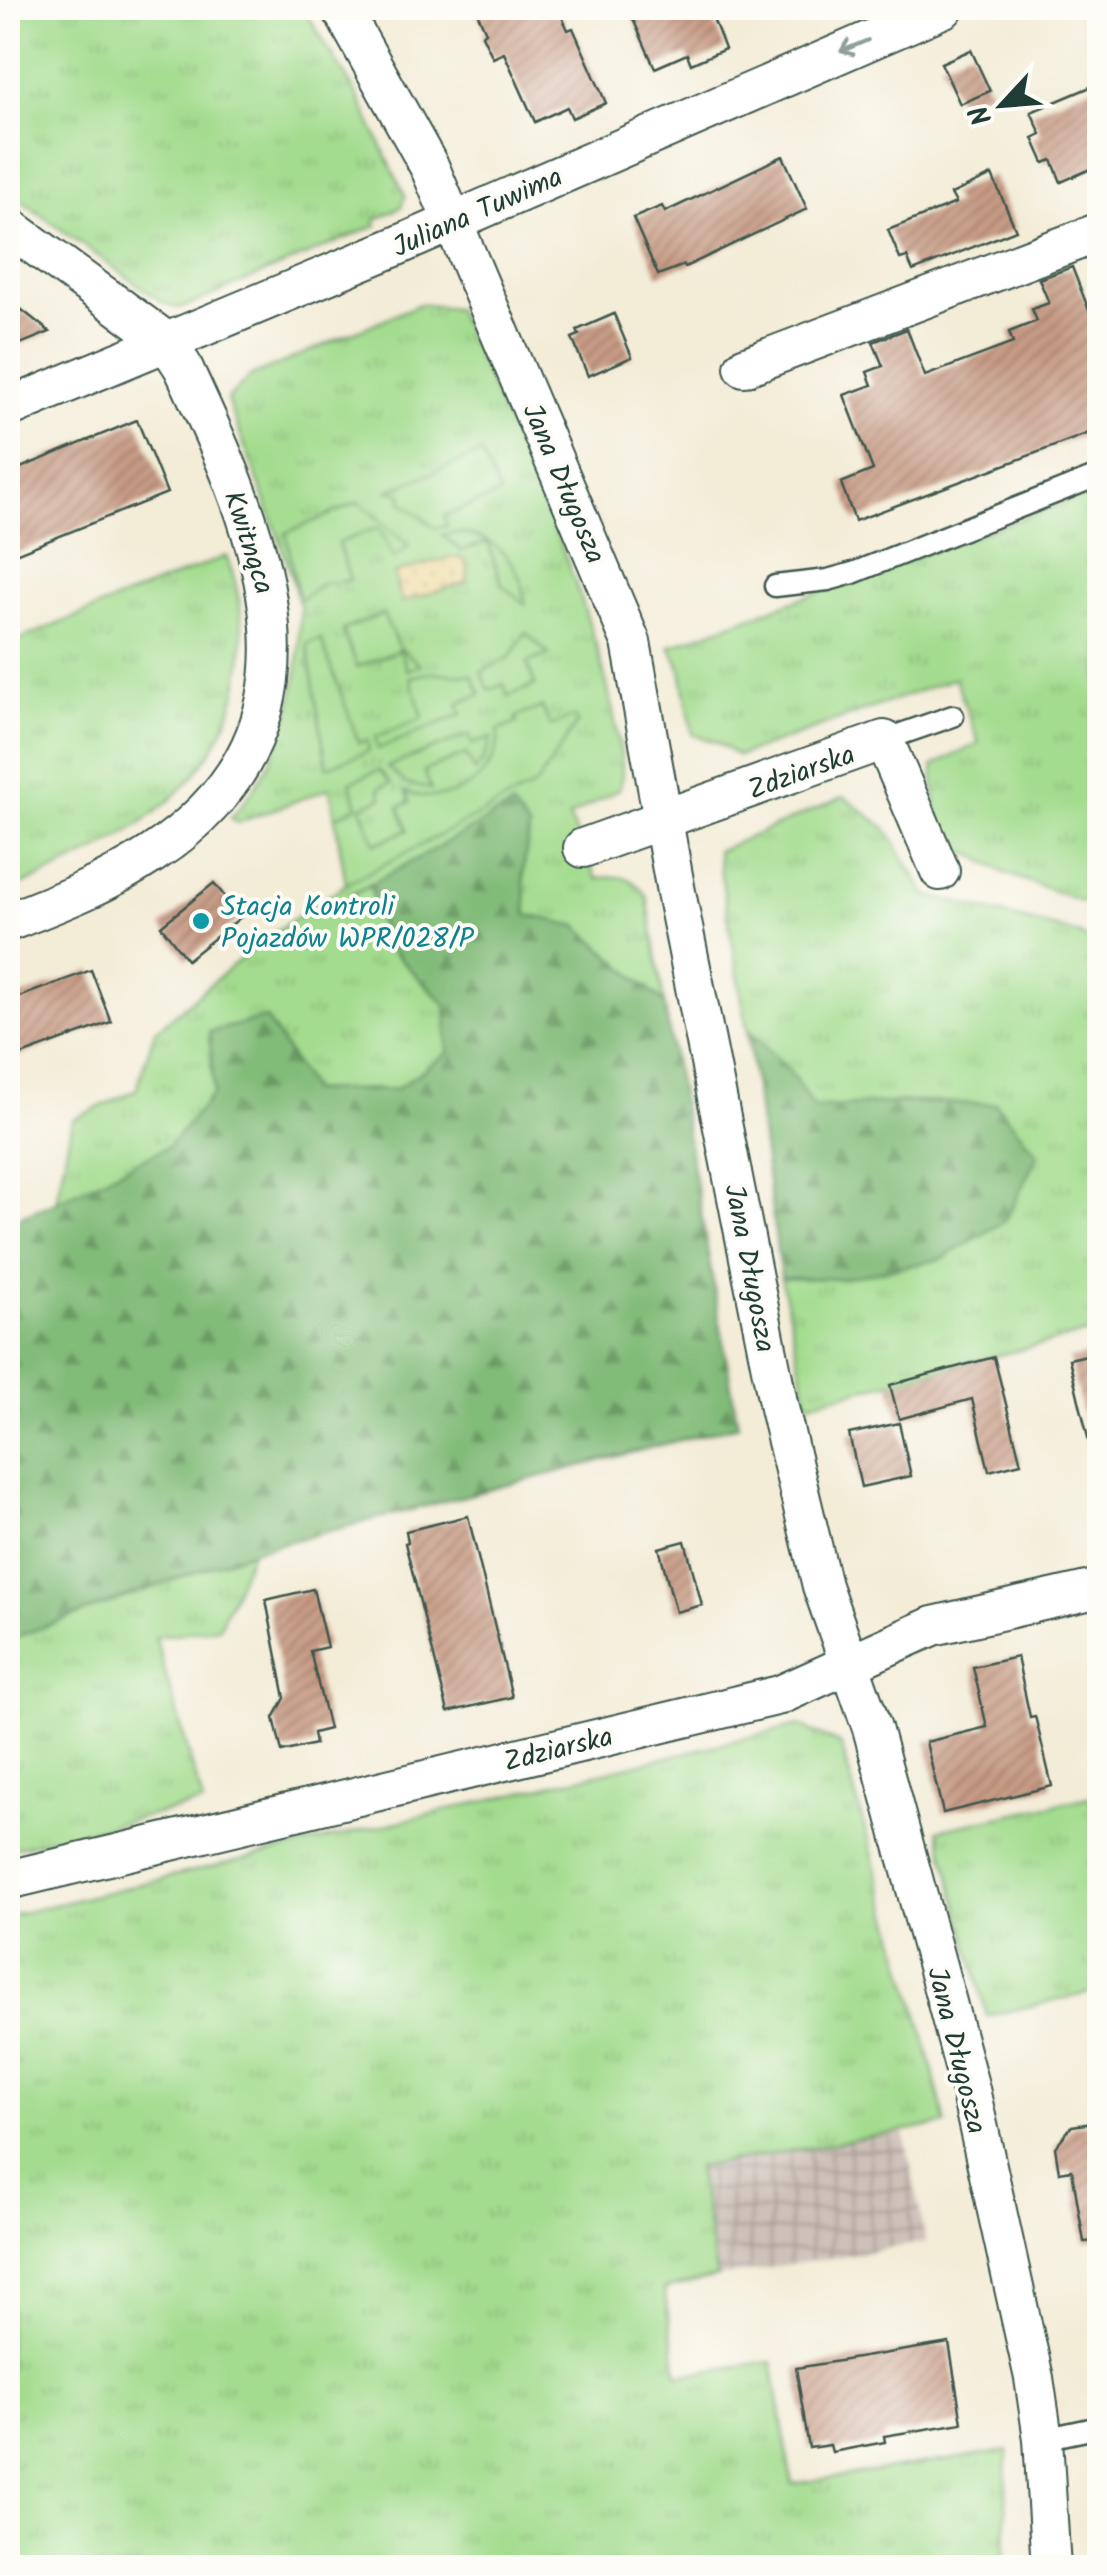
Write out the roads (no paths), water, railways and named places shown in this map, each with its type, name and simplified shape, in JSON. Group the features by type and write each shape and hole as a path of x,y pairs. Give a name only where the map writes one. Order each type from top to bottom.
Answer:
{"street":[{"name":"Jana Długosza","path":"341,8 430,168 631,642 779,1408 822,1586 872,1728 970,2090 1034,2378 1043,2438 1051,2568"},
{"name":"Juliana Tuwima","path":"8,408 944,8"},
{"path":"8,226 166,342"},
{"path":"744,367 1100,232"},
{"name":"Kwitnąca","path":"8,922 110,879 156,852 187,827 228,782 266,700 272,677 272,630 256,546 198,400 166,342"},
{"name":"Zdziarska","path":"583,848 884,740 940,871"},
{"name":"Zdziarska","path":"8,1880 780,1695 933,1626 1100,1588"}],"lane":[{"path":"775,586 854,573 1100,475"},
{"path":"884,740 953,716"},
{"path":"1043,2438 1100,2427"}],"place":[{"name":"Stacja Kontroli Pojazdów WPR/028/P","path":"201,921"}]}
